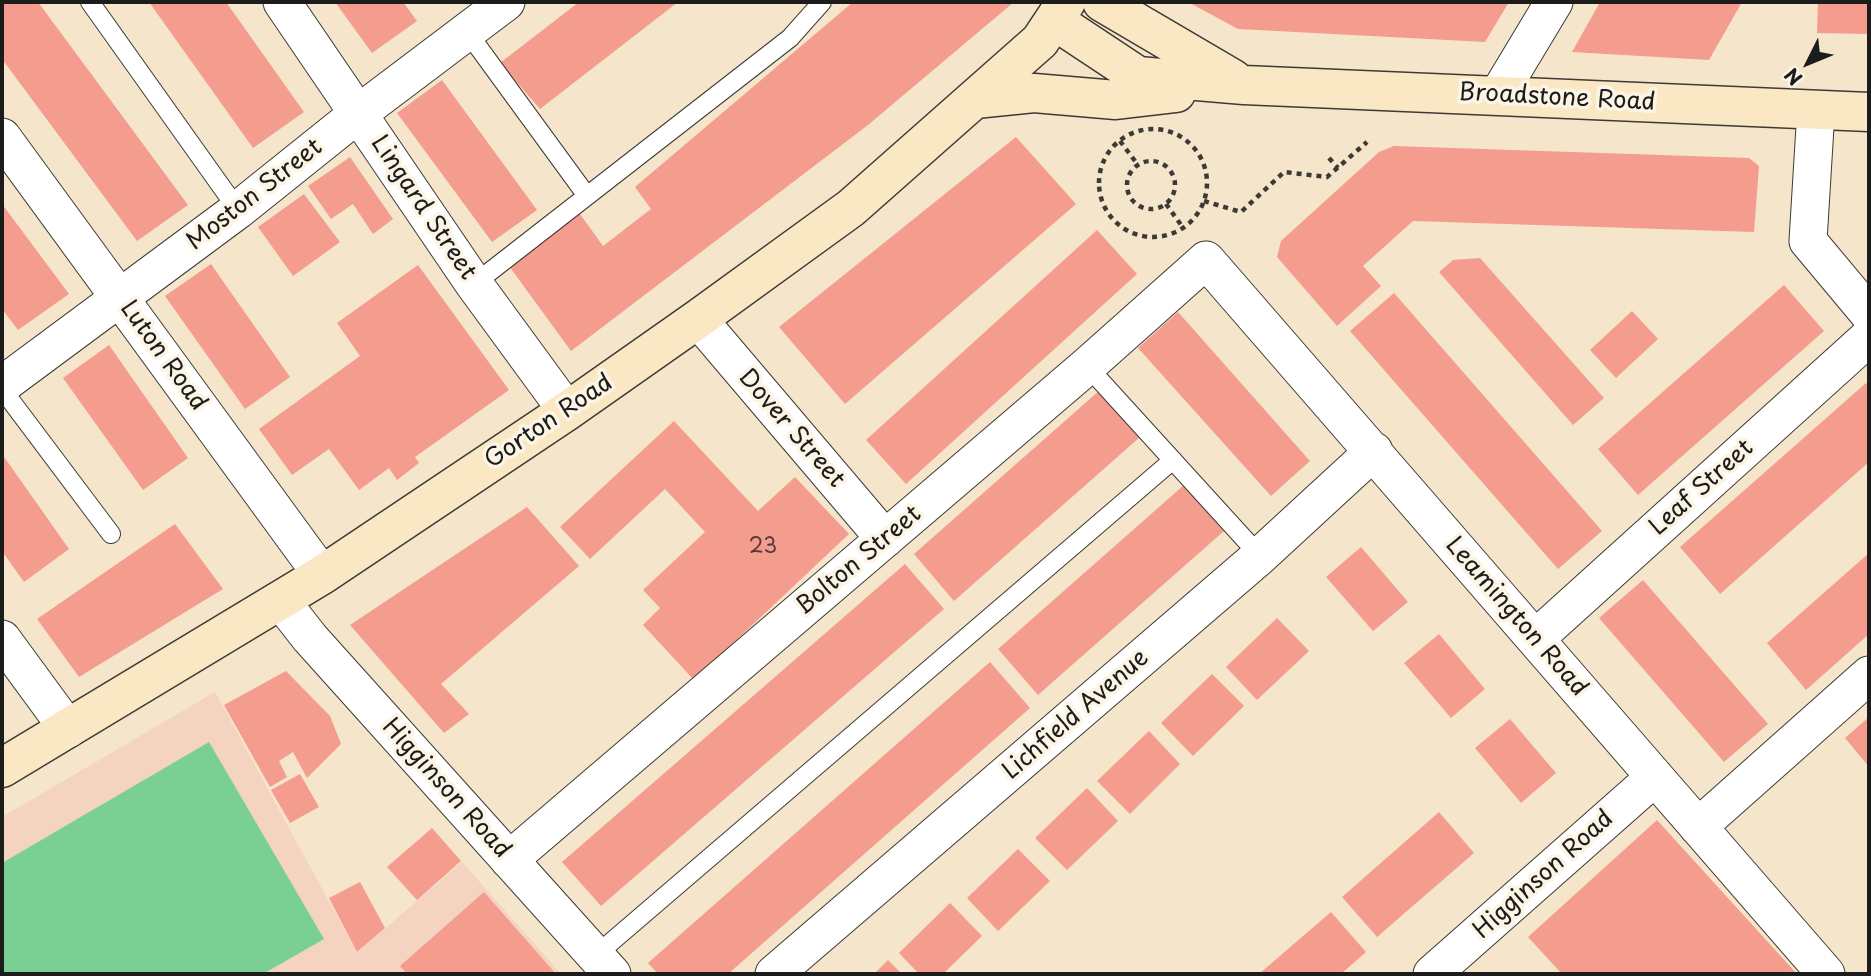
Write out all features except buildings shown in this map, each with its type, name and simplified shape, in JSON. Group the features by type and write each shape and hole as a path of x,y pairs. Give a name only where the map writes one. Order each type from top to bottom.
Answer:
{"main road":[{"name":"Broadstone Road","path":"1102,2 1244,85"},
{"name":"Broadstone Road","path":"1061,11 1138,76 1244,85 1869,112"},
{"name":"Gorton Road","path":"2,768 322,575 567,411 698,318 851,208 1040,41 1061,11"},
{"path":"975,99 1034,93 1116,100 1244,85"}],"street":[{"name":"Lingard Street","path":"282,2 474,284 567,411"},
{"path":"1498,95 1554,2"},
{"name":"Moston Street","path":"2,387 239,210 484,13"},
{"path":"1816,110 1808,242 1869,314"},
{"name":"Luton Road","path":"2,137 322,575"},
{"name":"Bolton Street","path":"509,860 1087,366 1206,260"},
{"name":"Leamington Road","path":"1206,260 1826,974"},
{"name":"Dover Street","path":"698,318 885,539"},
{"name":"Leaf Street","path":"1535,639 1869,337"},
{"name":"Lichfield Avenue","path":"774,974 1260,556 1374,451"},
{"name":"Higginson Road","path":"281,601 310,638 604,965"},
{"path":"2,639 68,729"},
{"path":"1698,827 1869,675"},
{"name":"Higginson Road","path":"1432,974 1655,777"}],"lane":[{"path":"90,2 239,210"},
{"path":"474,284 790,38 821,2"},
{"path":"484,13 587,196"},
{"path":"1087,366 1260,556"},
{"path":"2,387 110,534"},
{"path":"604,965 1173,460"}],"path":[{"path":"1152,129 1184,139 1197,152 1205,167 1205,201 1196,217 1184,228 1166,236 1148,238 1130,233 1114,222 1103,207 1098,189 1100,170 1108,153 1119,140 1135,132 1152,129"},
{"path":"1205,201 1241,212 1284,172 1327,177 1367,142"},
{"path":"1125,148 1138,165"},
{"path":"1329,158 1338,168"},
{"path":"1154,161 1162,163 1173,175 1175,191 1166,204 1160,208 1143,209 1131,199 1128,192 1129,176 1138,165 1154,161"},
{"path":"1166,204 1184,228"}],"shaded area":[{"path":"215,692 357,953 462,862 561,974 2,974 2,817"}],"green space":[{"path":"209,742 324,939 263,974 2,974 2,863"}]}
